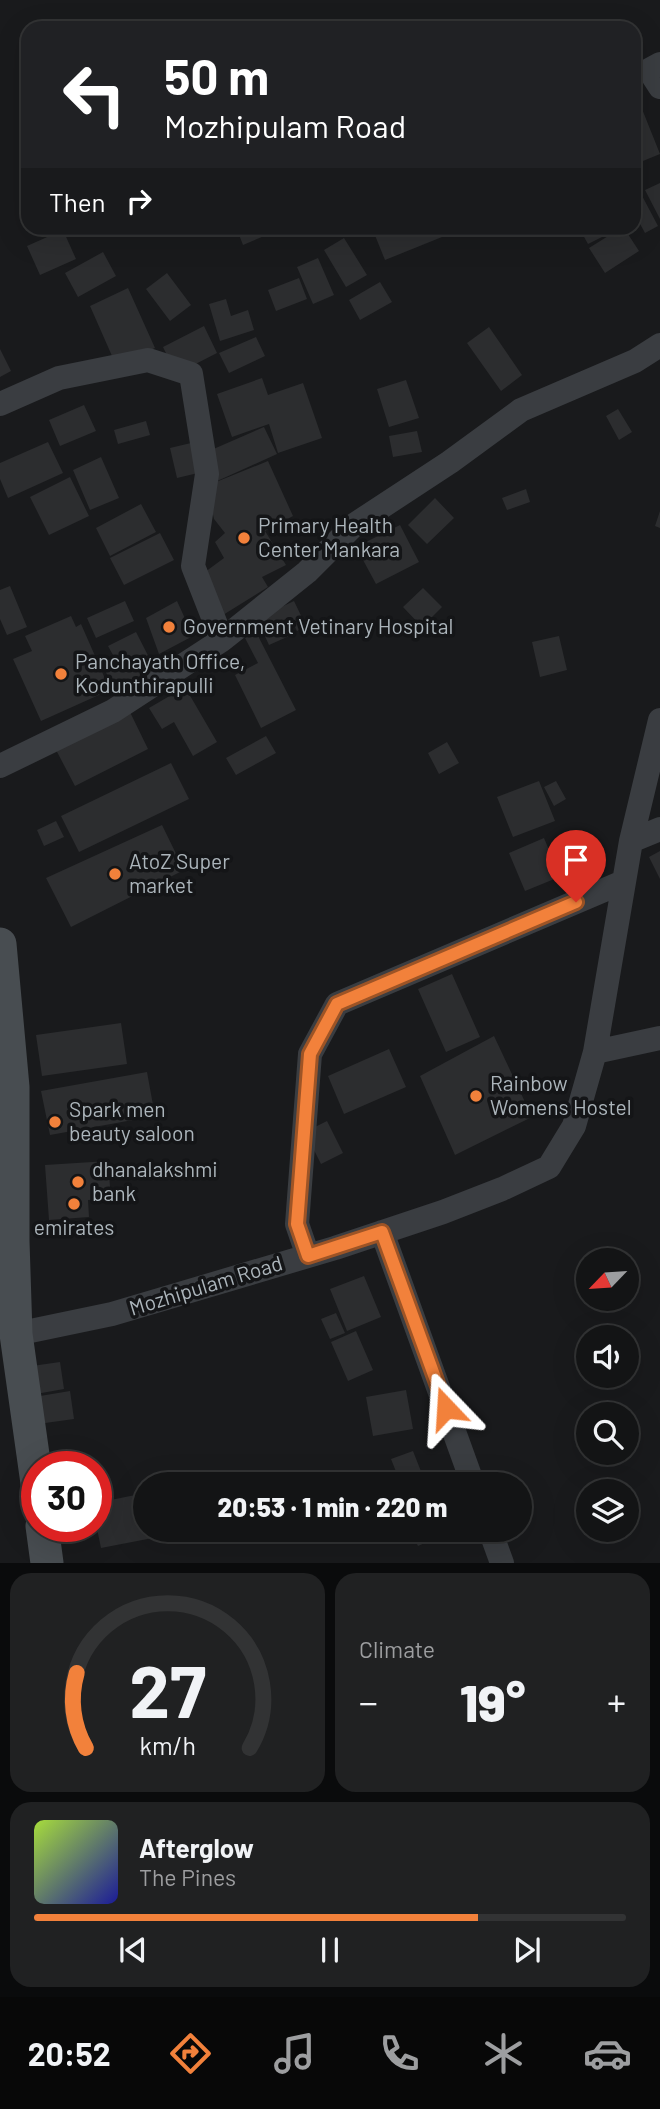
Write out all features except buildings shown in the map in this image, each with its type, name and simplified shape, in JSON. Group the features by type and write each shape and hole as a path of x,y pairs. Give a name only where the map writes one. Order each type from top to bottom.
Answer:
{"main road":[{"path":"0,944 13,1087 7,1146 16,1334 32,1451"},
{"path":"44,1542 47,1563"}],"street":[{"path":"660,64 649,70 660,87"},
{"path":"0,766 113,711 222,640 307,572 354,525 450,462 521,410 635,361 660,345"},
{"path":"0,404 59,378 148,360 191,374 207,474 193,566 222,640"},
{"name":"Mozhipulam Road","path":"16,1334 112,1314 308,1256 478,1198 549,1167 574,1126 595,1052 631,841 660,720"},
{"path":"631,841 660,829"},
{"path":"308,1256 297,1224 310,1054 337,1004 623,882"},
{"path":"595,1052 660,1038"},
{"path":"382,1232 470,1472"},
{"path":"494,1542 502,1563"}],"place":[{"name":"Primary Health Center Mankara","path":"244,538"},
{"name":"Government Vetinary Hospital","path":"169,627"},
{"name":"Panchayath Office, Kodunthirapulli","path":"61,674"},
{"name":"AtoZ Super market","path":"115,874"},
{"name":"Rainbow Womens Hostel","path":"476,1096"},
{"name":"Spark men beauty saloon","path":"55,1122"},
{"name":"dhanalakshmi bank","path":"78,1182"},
{"name":"emirates","path":"74,1204"}],"route":[{"path":"446,1408 382,1232 308,1256 297,1224 310,1054 337,1004 576,902"}]}
